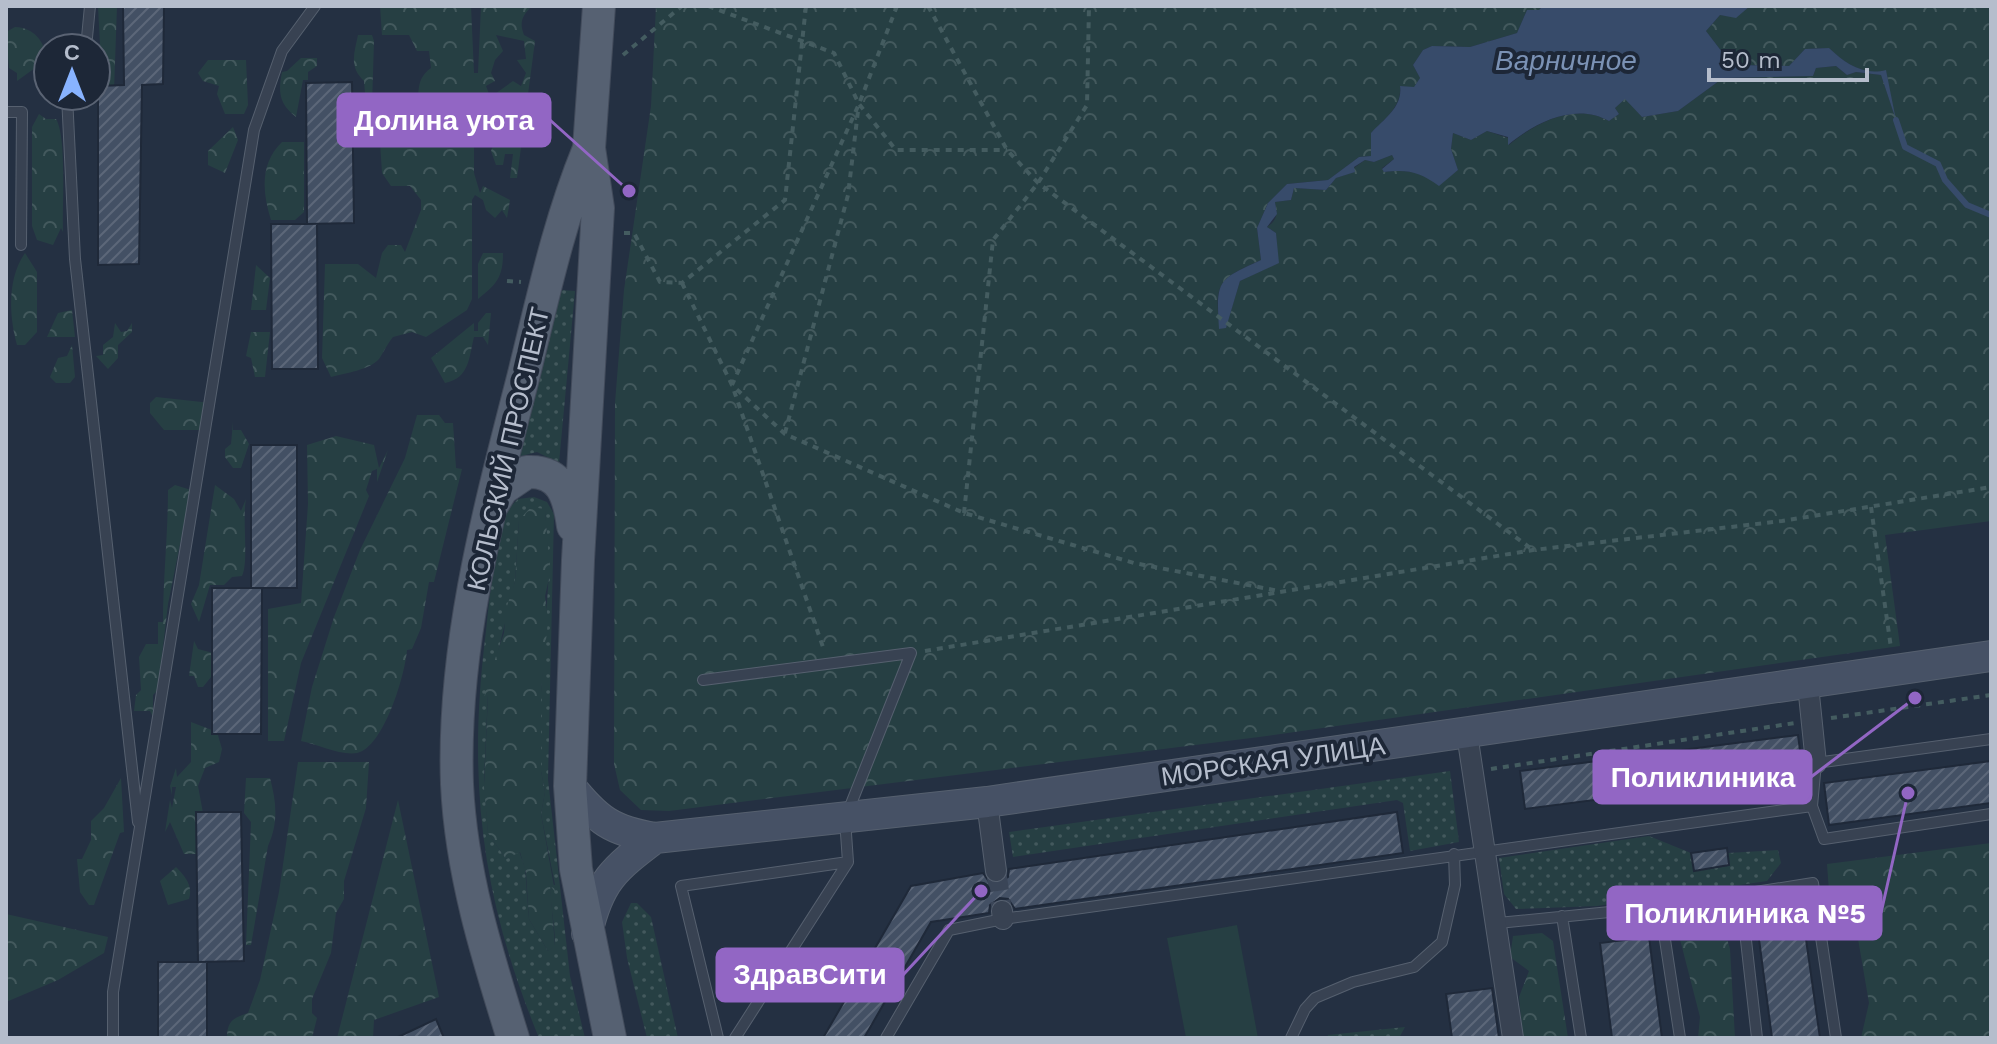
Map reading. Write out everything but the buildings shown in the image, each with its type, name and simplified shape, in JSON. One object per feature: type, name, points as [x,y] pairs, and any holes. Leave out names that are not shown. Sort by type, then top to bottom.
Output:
[{"type":"main road","name":"КОЛЬСКИЙ ПРОСПЕКТ","points":[[599,6],[589,148],[598,208],[578,560],[570,786],[576,869],[610,1038]]},
{"type":"main road","name":"КОЛЬСКИЙ ПРОСПЕКТ","points":[[513,1038],[483,939],[466,868],[457,784],[459,697],[489,510],[567,204],[589,148]]},
{"type":"main road","points":[[489,510],[502,489],[527,472],[551,475],[564,488],[570,505],[578,560]]},
{"type":"street","name":"МОРСКАЯ УЛИЦА","points":[[570,786],[594,815],[624,833],[655,838],[987,802],[1871,676],[1991,656]]},
{"type":"street","points":[[1808,685],[1816,763]]},
{"type":"street","points":[[1467,734],[1513,1038]]},
{"type":"street","points":[[987,802],[996,871]]},
{"type":"street","points":[[587,933],[600,890],[611,871],[655,838]]},
{"type":"lane","points":[[88,32],[90,6]]},
{"type":"lane","points":[[113,1038],[113,992],[254,130],[282,51],[315,6]]},
{"type":"lane","points":[[6,112],[22,112],[21,245]]},
{"type":"lane","points":[[68,112],[75,259],[139,836]]},
{"type":"lane","points":[[703,680],[911,653],[845,819],[848,862],[735,1038]]},
{"type":"lane","points":[[1991,739],[1816,763],[1812,806],[1824,839],[1991,814]]},
{"type":"lane","points":[[886,1038],[949,930],[1002,915],[1812,806]]},
{"type":"lane","points":[[1291,1038],[1305,1009],[1315,998],[1353,982],[1414,967],[1442,942],[1455,885],[1454,854]]},
{"type":"lane","points":[[718,1038],[681,886],[848,862]]},
{"type":"lane","points":[[1498,923],[1660,907],[1813,883],[1836,1038]]},
{"type":"lane","points":[[1741,896],[1757,1038]]},
{"type":"lane","points":[[1660,907],[1680,1038]]},
{"type":"lane","points":[[1562,916],[1581,1038]]},
{"type":"path","points":[[615,61],[682,6]]},
{"type":"path","points":[[708,6],[834,53],[859,104],[896,150],[1007,150]]},
{"type":"path","points":[[634,233],[660,282],[682,283],[785,200],[806,6]]},
{"type":"path","points":[[732,385],[859,104],[897,6]]},
{"type":"path","points":[[928,6],[1007,150],[1038,183],[1533,550]]},
{"type":"path","points":[[964,513],[993,240],[1038,183],[1087,105],[1089,6]]},
{"type":"path","points":[[785,434],[848,195],[859,104]]},
{"type":"path","points":[[682,283],[732,385],[829,664]]},
{"type":"path","points":[[732,385],[785,434],[964,513],[1134,563],[1281,591]]},
{"type":"path","points":[[911,653],[1533,550],[1871,507],[1991,485]]},
{"type":"path","points":[[1871,507],[1891,656],[1871,664],[1876,711]]},
{"type":"path","points":[[1473,772],[1991,695]]},
{"type":"green space","points":[[98,6],[117,6],[114,91],[112,32],[99,32]]},
{"type":"green space","points":[[380,6],[471,6],[474,73],[478,73],[481,6],[532,6],[522,23],[524,35],[535,41],[517,178],[510,178],[513,154],[505,154],[503,165],[496,165],[491,151],[495,140],[510,140],[516,132],[513,119],[519,119],[521,114],[517,106],[491,105],[491,119],[486,127],[478,127],[478,121],[474,127],[474,173],[480,193],[483,186],[510,200],[507,218],[502,210],[495,218],[486,210],[483,200],[475,195],[472,200],[472,299],[467,310],[426,337],[412,332],[393,337],[375,363],[331,377],[322,358],[325,264],[358,264],[376,278],[382,253],[388,245],[401,245],[405,252],[421,210],[421,200],[410,186],[391,186],[382,173],[379,127],[386,119],[415,119],[419,85],[431,68],[429,51],[417,51],[409,35],[382,35]],"holes":[[[496,35],[524,41],[526,59],[517,60],[526,73],[521,86],[513,81],[495,94],[489,94],[486,86],[495,81],[491,73],[495,60],[503,51]]]},
{"type":"green space","points":[[656,6],[1543,6],[1539,10],[1527,10],[1517,33],[1470,47],[1432,46],[1423,50],[1413,65],[1420,78],[1414,88],[1400,86],[1395,106],[1371,133],[1372,156],[1359,157],[1328,180],[1287,184],[1268,203],[1257,228],[1261,260],[1228,277],[1219,291],[1220,329],[1226,327],[1240,281],[1278,263],[1276,233],[1267,227],[1276,216],[1275,202],[1291,200],[1294,188],[1326,190],[1336,178],[1354,172],[1354,168],[1365,160],[1374,162],[1392,155],[1394,159],[1382,168],[1384,172],[1413,172],[1439,185],[1458,170],[1451,149],[1453,133],[1471,140],[1487,131],[1508,138],[1509,145],[1531,129],[1557,117],[1583,114],[1609,121],[1619,114],[1615,108],[1625,98],[1642,117],[1678,111],[1723,78],[1813,76],[1816,68],[1836,66],[1847,75],[1856,72],[1881,75],[1894,113],[1886,71],[1870,72],[1855,67],[1829,48],[1805,49],[1789,66],[1732,65],[1706,31],[1720,15],[1736,17],[1750,6],[1991,6],[1991,521],[1885,535],[1900,646],[1259,737],[669,811],[641,810],[620,790],[614,764],[615,403],[624,290],[651,106]]},
{"type":"green space","points":[[15,27],[32,32],[32,70],[17,81],[17,73],[9,68],[6,32]]},
{"type":"green space","points":[[358,35],[372,35],[374,41],[372,105],[366,105],[364,81],[354,65]]},
{"type":"green space","points":[[301,58],[317,58],[317,66],[308,72],[308,80],[303,80],[296,117],[283,102],[280,86],[282,72]]},
{"type":"green space","points":[[208,60],[246,60],[248,105],[244,114],[225,114],[217,94],[219,86],[203,81],[198,73]]},
{"type":"green space","points":[[39,114],[46,119],[56,119],[62,141],[63,232],[61,228],[53,245],[37,240],[32,226],[32,127]]},
{"type":"green space","points":[[233,127],[238,140],[225,173],[208,165],[208,151]]},
{"type":"green space","points":[[282,142],[304,142],[304,212],[295,220],[271,220],[266,199],[266,169]]},
{"type":"green space","points":[[25,253],[37,272],[37,332],[25,345],[17,345],[12,322],[12,286]]},
{"type":"green space","points":[[483,253],[503,253],[503,261],[498,279],[478,299],[478,264]]},
{"type":"green space","points":[[256,265],[270,278],[266,310],[251,310]]},
{"type":"green space","points":[[561,290],[575,291],[559,463],[537,452],[517,457]]},
{"type":"green space","points":[[72,310],[75,337],[47,337],[58,313]]},
{"type":"green space","points":[[486,313],[491,313],[488,345],[483,337],[474,337],[464,371],[445,383],[431,358],[474,323],[474,331],[478,331],[478,323]]},
{"type":"green space","points":[[115,323],[121,332],[127,331],[132,323],[132,332],[118,345],[118,358],[108,369],[96,356],[103,355],[103,345],[113,337]]},
{"type":"green space","points":[[251,332],[270,332],[265,377],[255,377],[251,358],[246,356]]},
{"type":"green space","points":[[72,345],[75,377],[70,383],[56,383],[50,377],[58,358],[67,356]]},
{"type":"green space","points":[[156,397],[211,403],[204,430],[164,430],[150,413],[150,403]]},
{"type":"green space","points":[[417,415],[439,415],[445,423],[453,423],[456,468],[462,469],[434,582],[429,582],[421,628],[412,649],[407,650],[391,709],[376,738],[367,748],[357,753],[344,753],[301,741],[312,687],[334,617],[360,550],[405,458]]},
{"type":"green space","points":[[233,422],[233,430],[241,430],[249,444],[241,468],[233,468],[225,457],[225,449],[231,444]]},
{"type":"green space","points":[[336,436],[374,445],[379,468],[388,450],[377,482],[377,469],[372,471],[366,490],[369,496],[301,663],[284,741],[268,741],[268,609],[301,603],[308,504],[307,445]]},
{"type":"green space","points":[[175,485],[191,490],[168,604],[158,690],[153,695],[153,717],[150,711],[134,711],[136,695],[141,690],[139,657],[146,644],[158,644],[158,622],[163,622],[168,490]]},
{"type":"green space","points":[[215,485],[234,499],[241,511],[246,499],[244,569],[242,576],[232,577],[224,585],[210,585],[199,622],[191,604],[199,585]]},
{"type":"green space","points":[[534,497],[547,502],[554,514],[548,779],[570,976],[585,1038],[539,1038],[504,936],[484,838],[479,789],[480,686],[496,554],[507,510],[518,499]],"holes":[[[545,510],[549,572],[541,693],[541,771],[545,792],[541,814],[555,885],[550,884],[555,945],[548,951],[529,919],[525,868],[519,851],[506,859],[488,833],[484,779],[488,693],[515,582],[519,520]]]},
{"type":"green space","points":[[531,507],[545,509],[550,574],[545,596],[548,620],[541,693],[541,771],[545,792],[541,814],[555,892],[550,885],[555,946],[548,951],[529,919],[526,873],[520,852],[506,859],[488,833],[484,787],[488,695],[484,701],[490,655],[493,665],[504,633],[506,609],[515,582],[519,520]]},
{"type":"green space","points":[[194,641],[198,649],[217,654],[217,687],[211,677],[203,687],[198,687],[194,676],[189,676]]},
{"type":"green space","points":[[191,722],[217,732],[222,749],[219,762],[205,768],[198,786],[203,813],[198,854],[184,854],[170,822],[165,832],[170,800],[172,808],[176,787],[172,787],[172,795],[170,786],[176,768],[177,777],[191,762]]},
{"type":"green space","points":[[298,762],[369,762],[366,808],[344,881],[344,899],[336,913],[331,953],[312,999],[312,1013],[317,1018],[312,1038],[227,1038],[232,1021],[248,1013],[260,980],[279,892]]},
{"type":"green space","points":[[1450,771],[1459,842],[1410,851],[1403,803],[1397,800],[1013,857],[1009,832]]},
{"type":"green space","points":[[121,778],[124,832],[120,833],[94,905],[89,905],[80,892],[77,859],[82,859],[91,840],[91,821],[104,808]]},
{"type":"green space","points":[[246,778],[270,778],[275,812],[251,945],[246,945],[251,822],[244,813]]},
{"type":"green space","points":[[398,800],[439,997],[374,1020],[373,1038],[337,1038]]},
{"type":"green space","points":[[1649,836],[1691,853],[1694,871],[1729,866],[1728,853],[1778,850],[1781,863],[1767,881],[1597,906],[1516,909],[1504,894],[1499,858]]},
{"type":"green space","points":[[1991,843],[1991,1038],[1861,1038],[1869,1003],[1850,892],[1829,891],[1827,864]]},
{"type":"green space","points":[[176,867],[188,882],[189,899],[168,905],[160,881]]},
{"type":"green space","points":[[631,903],[637,903],[651,917],[678,1038],[647,1038],[627,958],[622,922]]},
{"type":"green space","points":[[1717,905],[1730,949],[1735,1038],[1698,1038],[1700,1017],[1674,916]]},
{"type":"green space","points":[[6,914],[108,937],[104,953],[58,980],[6,1002]]},
{"type":"green space","points":[[1237,925],[1258,1038],[1186,1038],[1167,938]]},
{"type":"green space","points":[[1542,933],[1553,941],[1568,1038],[1523,1038],[1519,997],[1529,971],[1510,957],[1513,936]]},
{"type":"green space","points":[[1405,1027],[1399,1038],[1327,1038],[1328,1035]]},
{"type":"water","name":"Варничное","points":[[1543,6],[1750,6],[1736,18],[1720,15],[1706,31],[1732,65],[1789,66],[1805,49],[1829,48],[1841,59],[1862,70],[1886,70],[1896,120],[1881,75],[1856,72],[1847,75],[1836,66],[1816,68],[1813,76],[1723,78],[1678,111],[1642,117],[1625,99],[1615,108],[1619,114],[1609,121],[1583,114],[1556,117],[1508,145],[1508,137],[1487,131],[1471,140],[1453,133],[1451,149],[1458,170],[1439,186],[1413,173],[1384,172],[1382,169],[1394,159],[1392,155],[1374,162],[1365,160],[1354,167],[1355,172],[1336,178],[1326,190],[1294,188],[1291,200],[1275,202],[1277,214],[1267,227],[1276,233],[1279,263],[1240,281],[1226,328],[1219,329],[1218,300],[1222,284],[1235,272],[1261,260],[1257,228],[1268,203],[1287,184],[1328,180],[1359,157],[1371,156],[1371,133],[1396,106],[1400,86],[1414,87],[1420,78],[1413,65],[1423,50],[1432,46],[1470,47],[1517,33],[1527,10],[1539,10]]},
{"type":"waterway","points":[[1896,120],[1905,147],[1938,164],[1945,180],[1967,205],[1991,215]]},
{"type":"tunnel","points":[[996,871],[1002,911]]},
{"type":"place","name":"Долина уюта","points":[[629,191]]},
{"type":"place","name":"Поликлиника","points":[[1915,698]]},
{"type":"place","name":"Поликлиника №5","points":[[1908,793]]},
{"type":"place","name":"ЗдравСити","points":[[981,891]]}]
